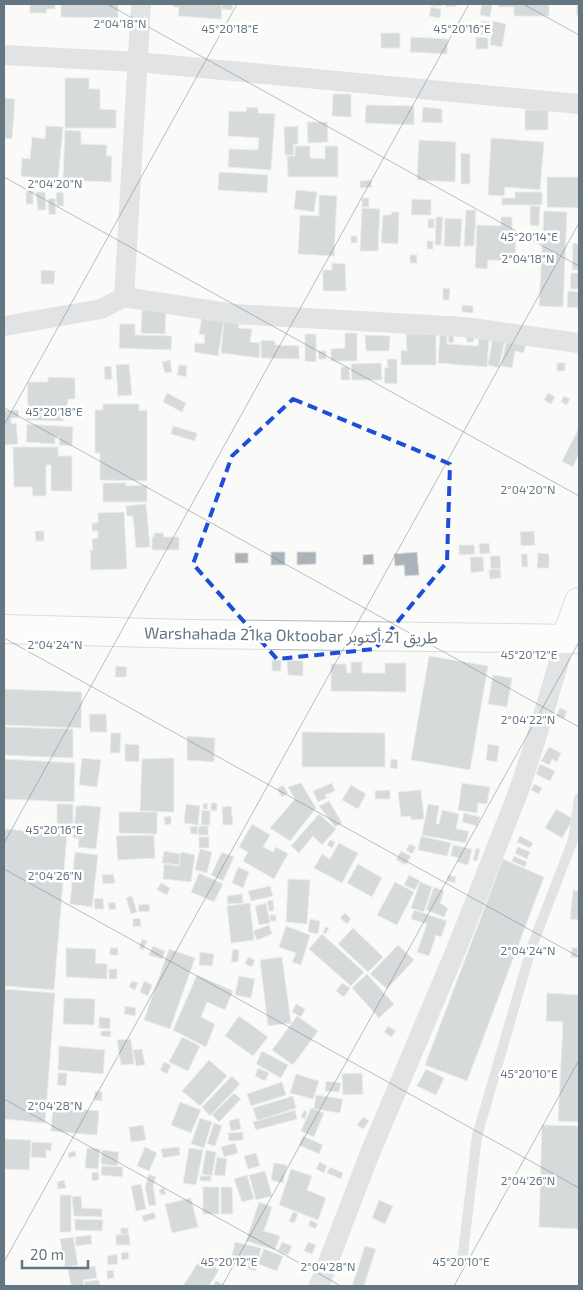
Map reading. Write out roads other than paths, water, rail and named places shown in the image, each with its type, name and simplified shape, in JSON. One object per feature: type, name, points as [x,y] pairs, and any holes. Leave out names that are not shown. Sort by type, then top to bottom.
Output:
[{"type":"main road","points":[[572,639],[579,602]]},
{"type":"main road","name":"Warshahada 21ka Oktoobar طريق 21 أكتوبر","points":[[4,629],[190,634],[572,639]]},
{"type":"street","points":[[124,297],[141,4]]},
{"type":"street","points":[[4,56],[138,62],[579,104]]},
{"type":"street","points":[[4,326],[101,309],[124,297],[234,314],[465,328],[579,343]]},
{"type":"street","points":[[319,1286],[370,1153],[456,950],[518,793],[572,639]]},
{"type":"lane","points":[[462,1261],[477,1136],[532,946],[573,840],[579,798]]}]
